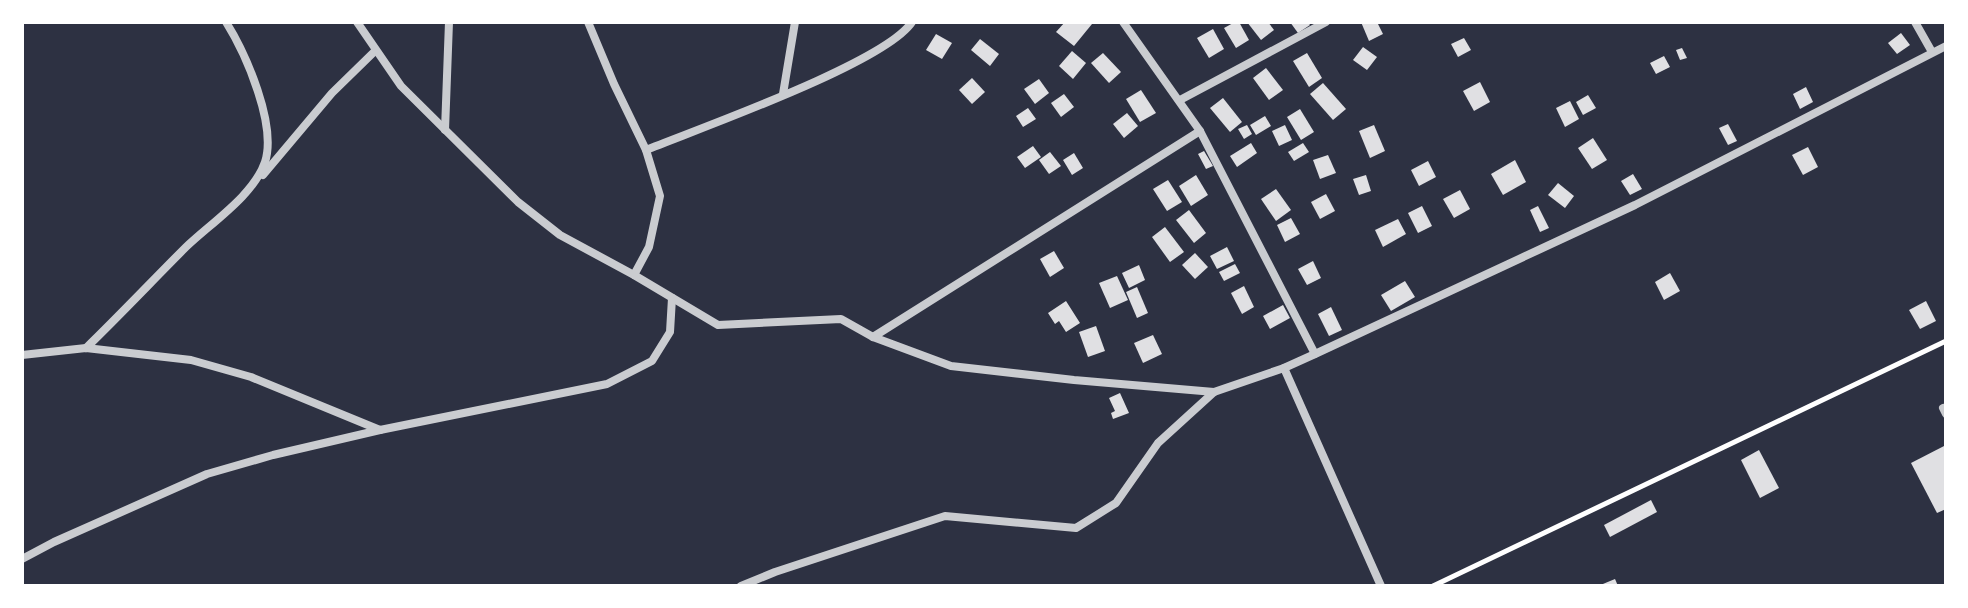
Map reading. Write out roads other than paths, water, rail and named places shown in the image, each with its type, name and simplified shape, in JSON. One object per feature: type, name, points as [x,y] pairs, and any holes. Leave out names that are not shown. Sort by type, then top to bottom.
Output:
[{"type":"street","points":[[226,22],[245,59],[267,127],[266,159],[256,183]]},
{"type":"street","points":[[357,22],[401,86],[518,202],[560,235],[718,325],[841,319],[873,337],[951,366],[1214,392]]},
{"type":"street","points":[[445,130],[449,22]]},
{"type":"street","points":[[588,22],[646,150],[660,196],[649,247],[634,275]]},
{"type":"street","points":[[783,94],[795,22]]},
{"type":"street","points":[[646,150],[837,71],[885,45],[912,22]]},
{"type":"street","points":[[1123,22],[1200,131],[1315,354]]},
{"type":"street","points":[[1915,22],[1932,52]]},
{"type":"street","points":[[1180,100],[1321,23]]},
{"type":"street","points":[[741,586],[945,516],[1076,528],[1116,503],[1158,443],[1214,392],[1284,368],[1635,205],[1946,46]]},
{"type":"street","points":[[86,348],[185,248],[256,183],[332,93],[375,51]]},
{"type":"street","points":[[873,337],[1200,131]]},
{"type":"street","points":[[22,559],[207,474],[331,440],[607,384],[652,361],[670,332],[672,298]]},
{"type":"street","points":[[22,355],[86,348],[191,360],[251,377],[380,430]]},
{"type":"street","points":[[1284,368],[1381,586]]}]
